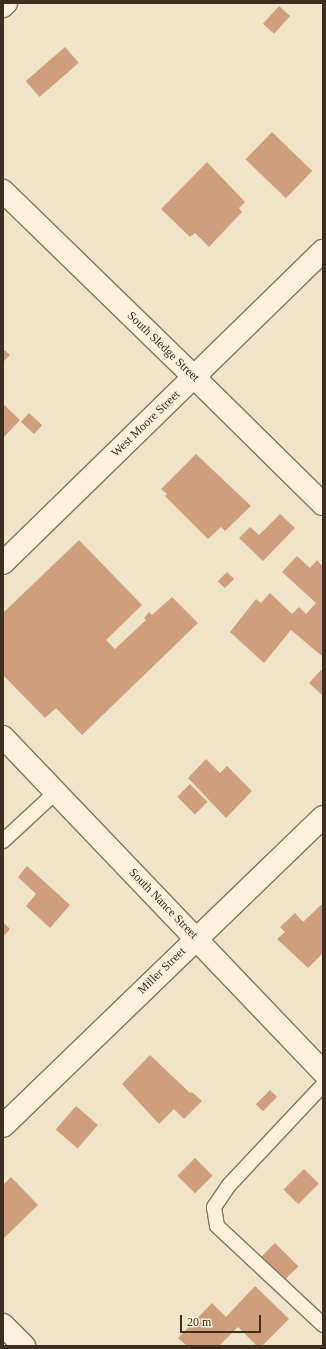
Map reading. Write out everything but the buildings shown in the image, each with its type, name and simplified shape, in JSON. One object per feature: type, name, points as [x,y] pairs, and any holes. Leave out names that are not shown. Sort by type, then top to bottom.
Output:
[{"type":"street","points":[[3,6],[6,3]]},
{"type":"street","name":"South Sledge Street","points":[[3,191],[323,504]]},
{"type":"street","name":"West Moore Street","points":[[3,563],[323,251]]},
{"type":"street","name":"South Nance Street","points":[[3,736],[323,1072]]},
{"type":"street","name":"Miller Street","points":[[3,1126],[323,817]]},
{"type":"street","points":[[3,1325],[24,1346]]},
{"type":"lane","points":[[3,841],[56,792]]},
{"type":"lane","points":[[323,1086],[229,1185],[214,1207],[217,1226],[323,1325]]}]
